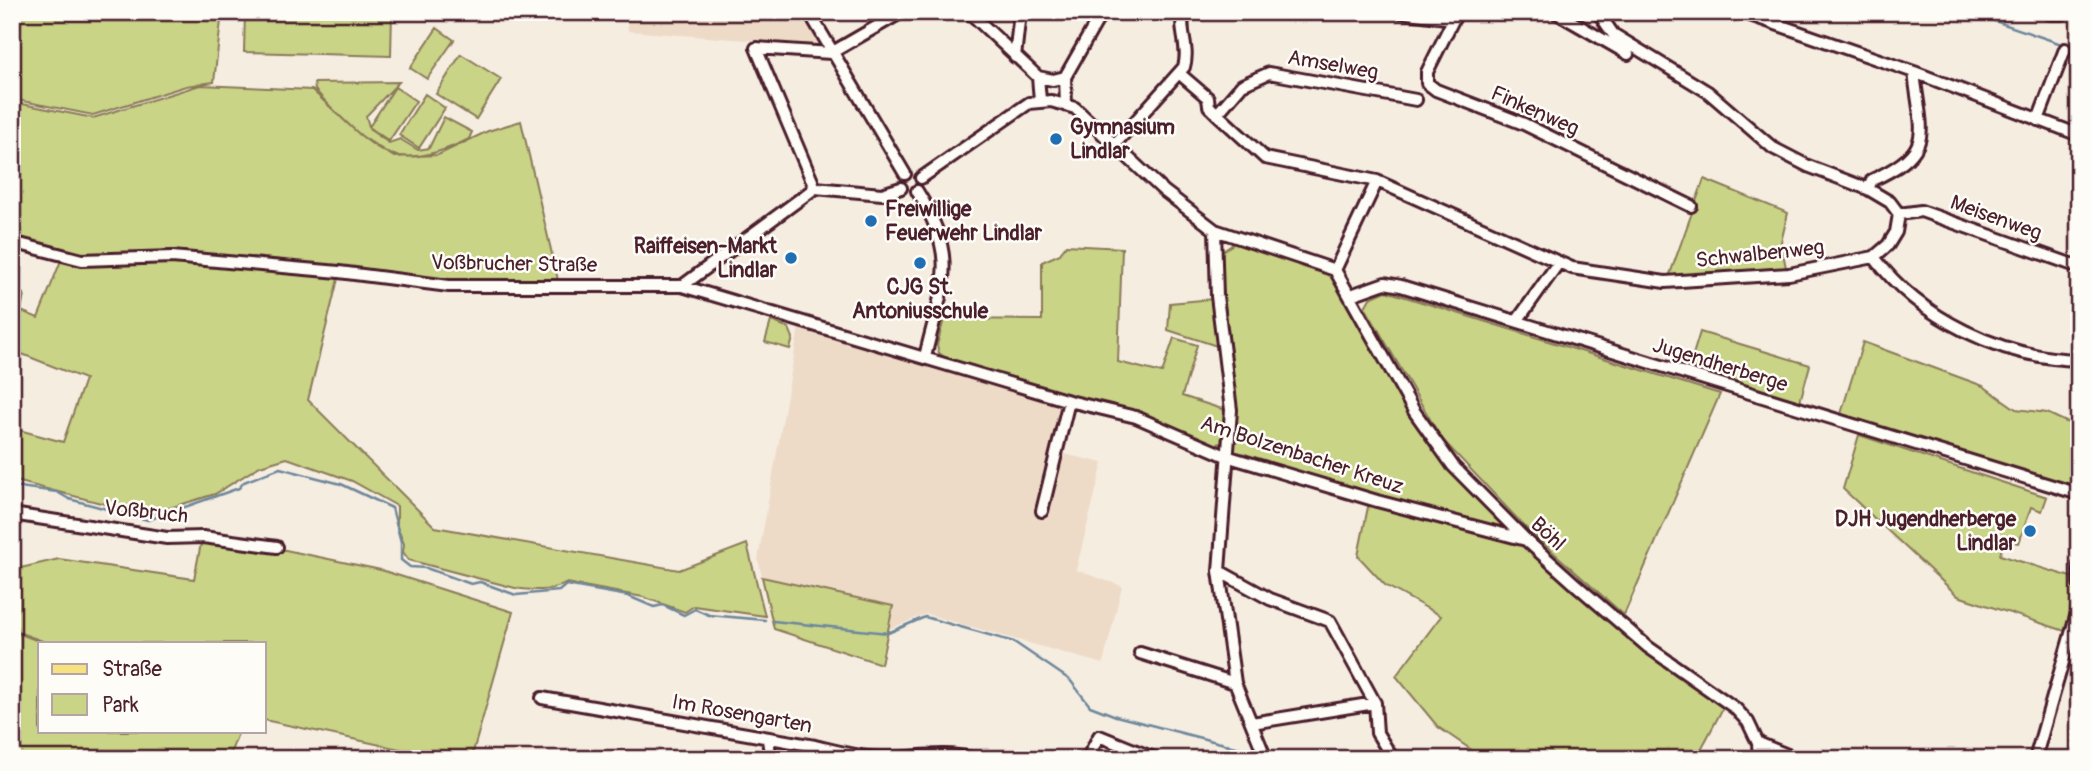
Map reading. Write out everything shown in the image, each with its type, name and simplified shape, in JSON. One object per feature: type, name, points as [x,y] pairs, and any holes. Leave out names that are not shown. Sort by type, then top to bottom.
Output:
[{"type":"main road","points":[[2050,12],[2062,12]]},
{"type":"street","points":[[809,12],[905,174]]},
{"type":"street","points":[[815,188],[756,48],[831,53],[902,12]]},
{"type":"street","points":[[969,12],[1038,77],[1052,80],[1065,77]]},
{"type":"street","points":[[1015,57],[1020,12]]},
{"type":"street","points":[[1066,104],[1065,77],[1102,12]]},
{"type":"street","points":[[1115,144],[1180,74],[1188,56],[1181,30],[1184,12]]},
{"type":"street","points":[[1400,12],[1456,16]]},
{"type":"street","points":[[1555,12],[1628,54]]},
{"type":"street","points":[[1598,12],[1613,34],[1708,92],[1773,148],[1890,201],[1899,214],[1896,232],[1888,246],[1874,257],[1887,275],[1937,315],[1986,340],[2029,355],[2079,360]]},
{"type":"street","points":[[1741,12],[1914,72],[2079,135]]},
{"type":"street","name":"Finkenweg","points":[[1456,16],[1427,72],[1427,83],[1436,90],[1524,124],[1691,206]]},
{"type":"street","points":[[2038,120],[2065,49]]},
{"type":"street","points":[[1868,189],[1872,180],[1900,167],[1919,144],[1922,110],[1914,72]]},
{"type":"street","name":"Amselweg","points":[[1217,114],[1242,85],[1269,73],[1416,100]]},
{"type":"street","name":"Schwalbenweg","points":[[1180,74],[1208,97],[1209,106],[1265,158],[1377,181],[1572,268],[1665,282],[1789,274],[1874,257]]},
{"type":"street","points":[[1038,77],[1046,100]]},
{"type":"street","points":[[925,357],[943,281],[944,250],[935,220],[917,191],[921,178],[1029,103],[1046,100],[1066,104],[1115,144],[1164,191],[1215,230],[1335,270],[1377,181]]},
{"type":"street","points":[[901,188],[901,179],[905,174],[912,172],[921,178]]},
{"type":"street","points":[[682,286],[815,188],[883,194],[901,188]]},
{"type":"street","points":[[901,188],[907,193],[917,191]]},
{"type":"street","name":"Meisenweg","points":[[1899,214],[1921,211],[2079,267]]},
{"type":"street","points":[[1215,230],[1217,296],[1231,410],[1219,571],[1235,683],[1266,759]]},
{"type":"street","name":"Voßbrucher Straße","points":[[12,242],[82,260],[172,257],[339,272],[449,286],[682,286]]},
{"type":"street","points":[[1517,321],[1559,262]]},
{"type":"street","name":"Böhl","points":[[1335,270],[1394,377],[1436,445],[1526,540],[1648,647],[1735,709],[1748,722],[1758,743],[1759,759]]},
{"type":"street","name":"Jugendherberge","points":[[1351,295],[1385,284],[1393,285],[2079,494]]},
{"type":"street","name":"Am Bolzenbacher Kreuz","points":[[682,286],[1069,401],[1136,417],[1226,456],[1377,501],[1526,540]]},
{"type":"street","points":[[1042,511],[1069,401]]},
{"type":"street","name":"Voßbruch","points":[[12,514],[167,538],[203,537],[276,547]]},
{"type":"street","points":[[2078,565],[2079,584]]},
{"type":"street","points":[[1219,571],[1270,599],[1331,621],[1375,703],[1377,733],[1393,759]]},
{"type":"street","points":[[2035,759],[2079,606]]},
{"type":"street","points":[[1140,653],[1235,683]]},
{"type":"street","name":"Im Rosengarten","points":[[542,698],[768,740],[815,746],[853,756],[882,758],[949,752],[977,759]]},
{"type":"street","points":[[1252,723],[1375,703]]},
{"type":"street","points":[[1087,759],[1099,736],[1156,759]]},
{"type":"street","points":[[768,740],[771,759]]},
{"type":"street","points":[[1758,743],[1797,759]]},
{"type":"shaded area","points":[[627,12],[802,12],[823,46],[628,31]]},
{"type":"shaded area","points":[[799,327],[1063,403],[1052,451],[1103,463],[1076,570],[1122,586],[1103,664],[926,614],[889,629],[893,606],[762,577],[758,559]]},
{"type":"green space","points":[[12,12],[222,12],[214,82],[186,86],[93,115],[12,99]]},
{"type":"green space","points":[[245,12],[392,12],[391,56],[244,52]]},
{"type":"green space","points":[[437,28],[454,40],[427,79],[410,68]]},
{"type":"green space","points":[[461,54],[501,79],[476,119],[436,94]]},
{"type":"green space","points":[[399,82],[366,116],[370,130],[389,143],[400,139],[418,150],[429,148],[444,117],[472,132],[469,139],[441,151],[420,156],[390,154],[350,126],[315,90],[314,83]]},
{"type":"green space","points":[[200,85],[312,90],[360,135],[394,157],[438,155],[488,131],[521,121],[558,280],[468,283],[77,255],[12,237],[12,102],[93,118]]},
{"type":"green space","points":[[395,87],[416,101],[389,141],[369,127]]},
{"type":"green space","points":[[425,94],[445,108],[419,148],[399,135]]},
{"type":"green space","points":[[1704,179],[1788,213],[1781,242],[1786,268],[1669,277]]},
{"type":"green space","points":[[1236,242],[1322,268],[1333,275],[1430,442],[1507,529],[1314,481],[1234,453],[1233,369],[1220,265],[1223,251]]},
{"type":"green space","points":[[1066,245],[1122,248],[1118,362],[1162,373],[1174,338],[1197,345],[1182,396],[1225,410],[1221,443],[1212,445],[1133,411],[973,369],[939,353],[937,345],[944,319],[1042,320],[1042,262],[1060,254]]},
{"type":"green space","points":[[62,258],[177,261],[339,275],[308,400],[435,527],[679,570],[747,544],[765,616],[694,606],[685,612],[643,597],[567,583],[542,590],[515,588],[409,560],[403,552],[404,544],[397,527],[397,506],[352,481],[287,458],[260,466],[215,494],[147,515],[12,480],[12,428],[63,442],[85,379],[12,350],[12,290],[24,294],[21,311],[38,318]]},
{"type":"green space","points":[[1386,291],[1720,394],[1624,615],[1527,529],[1441,438],[1365,307],[1370,298]]},
{"type":"green space","points":[[1213,299],[1220,347],[1168,330],[1170,303]]},
{"type":"green space","points":[[771,321],[789,328],[793,338],[790,349],[765,342]]},
{"type":"green space","points":[[1700,332],[1810,365],[1799,405],[1688,371]]},
{"type":"green space","points":[[1863,342],[1983,386],[2016,409],[2047,413],[2079,428],[2079,489],[1840,417]]},
{"type":"green space","points":[[1859,435],[2047,497],[2042,511],[2031,507],[2019,543],[2004,540],[2000,555],[2077,579],[2079,565],[2079,616],[2071,633],[1958,596],[1843,489]]},
{"type":"green space","points":[[1369,502],[1522,543],[1724,706],[1696,759],[1485,759],[1438,727],[1396,676],[1441,616],[1385,585],[1358,556]]},
{"type":"green space","points":[[202,538],[276,548],[381,570],[513,612],[471,759],[446,759],[266,720],[266,642],[45,642],[12,630],[12,570],[59,559],[194,579]]},
{"type":"green space","points":[[762,577],[893,606],[881,664],[774,629]]},
{"type":"green space","points":[[12,631],[41,642],[38,642],[38,732],[239,732],[228,759],[12,759]]},
{"type":"waterway","points":[[1924,12],[1989,19],[2079,50]]},
{"type":"waterway","points":[[12,486],[57,492],[69,499],[148,520],[239,488],[244,482],[280,468],[341,484],[392,508],[401,542],[401,560],[410,567],[426,568],[471,584],[480,582],[516,595],[559,591],[566,585],[628,596],[654,607],[663,605],[684,615],[695,609],[709,615],[765,620]]},
{"type":"waterway","points":[[773,621],[888,633],[925,617],[1014,642],[1070,680],[1090,706],[1116,716],[1255,752]]},
{"type":"waterway","points":[[1274,756],[1288,759]]},
{"type":"place","name":"Gymnasium Lindlar","points":[[1056,139]]},
{"type":"place","name":"Freiwillige Feuerwehr Lindlar","points":[[871,221]]},
{"type":"place","name":"Raiffeisen-Markt Lindlar","points":[[791,258]]},
{"type":"place","name":"CJG St. Antoniusschule","points":[[920,263]]},
{"type":"place","name":"DJH Jugendherberge Lindlar","points":[[2030,531]]}]
